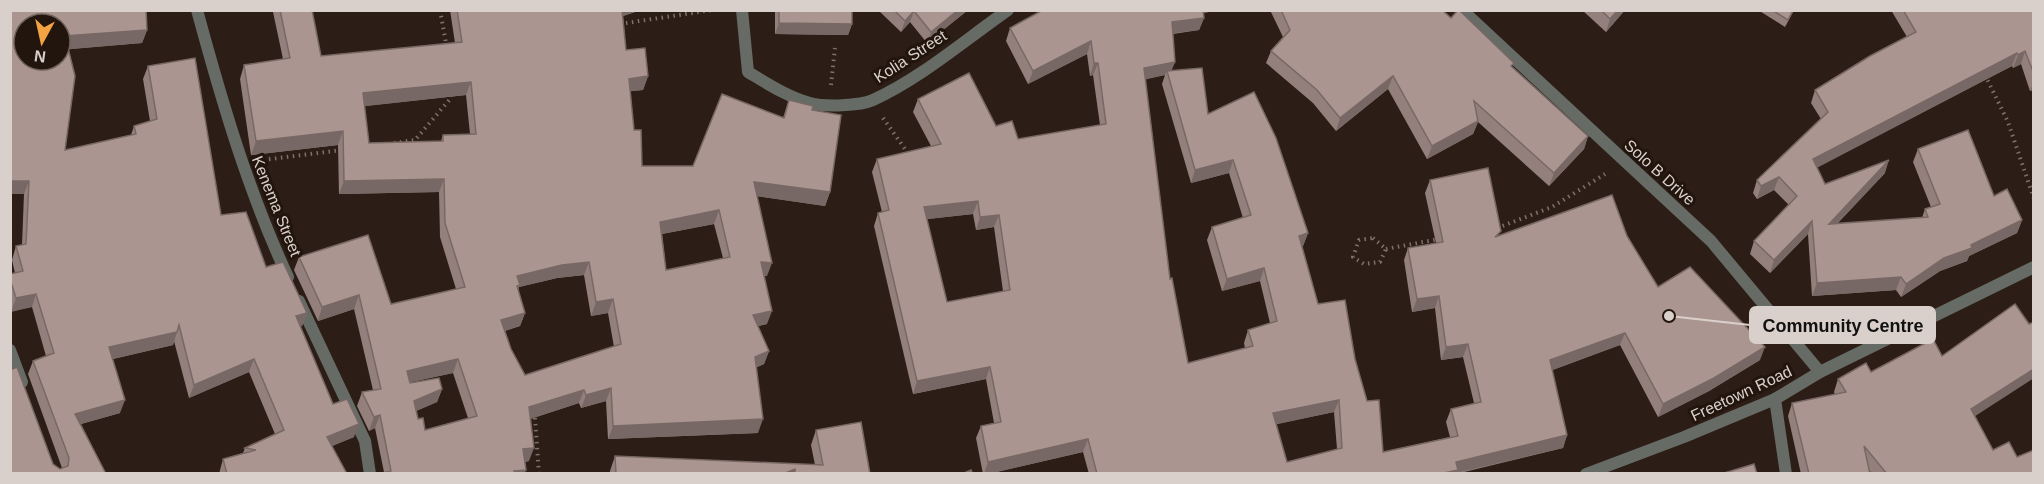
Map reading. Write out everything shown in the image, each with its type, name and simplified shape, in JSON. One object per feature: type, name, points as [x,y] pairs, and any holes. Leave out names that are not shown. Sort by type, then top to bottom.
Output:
[{"type":"street","name":"Kenema Street","points":[[197,10],[242,163],[262,222],[365,441],[370,474]]},
{"type":"street","name":"Kolia Street","points":[[742,10],[748,72],[786,94],[810,104],[828,106],[872,101],[914,76],[1008,10]]},
{"type":"street","name":"Solo B Drive","points":[[1462,10],[1623,162],[1711,241],[1820,372]]},
{"type":"street","name":"Freetown Road","points":[[1586,474],[1775,399],[1820,372],[2034,267]]},
{"type":"street","points":[[10,350],[27,395]]},
{"type":"street","points":[[1775,399],[1786,474]]},
{"type":"path","points":[[440,10],[448,60]]},
{"type":"path","points":[[608,26],[712,10]]},
{"type":"path","points":[[828,106],[836,48]]},
{"type":"path","points":[[447,50],[459,49]]},
{"type":"path","points":[[1982,69],[2008,122],[2034,199]]},
{"type":"path","points":[[392,143],[416,140],[451,98],[450,89]]},
{"type":"path","points":[[872,101],[914,161]]},
{"type":"path","points":[[242,163],[346,149]]},
{"type":"path","points":[[1485,230],[1552,207],[1623,162]]},
{"type":"path","points":[[1373,238],[1386,249],[1380,262],[1364,264],[1353,257],[1359,240],[1373,238]]},
{"type":"path","points":[[1386,249],[1441,238]]},
{"type":"path","points":[[535,418],[539,474]]},
{"type":"building","points":[[10,10],[146,10],[147,30],[72,35],[72,12],[12,12],[12,72],[72,72],[72,64],[75,76],[65,150],[136,134],[134,126],[157,119],[148,66],[195,58],[221,215],[246,212],[266,267],[283,262],[307,313],[296,316],[333,404],[347,399],[359,424],[327,437],[347,474],[227,474],[223,459],[256,450],[245,448],[284,430],[254,359],[194,385],[179,325],[177,332],[109,347],[125,400],[75,414],[106,474],[10,474],[10,370],[17,367],[53,464],[60,469],[68,466],[69,458],[33,361],[54,353],[36,294],[16,298],[10,279],[10,274],[23,271],[16,246],[26,244],[29,181],[10,181]]},
{"type":"building","points":[[280,10],[312,10],[321,56],[462,42],[457,10],[622,10],[626,50],[645,48],[648,76],[629,79],[634,130],[641,130],[642,166],[693,166],[722,94],[784,118],[789,100],[813,106],[812,110],[841,115],[830,192],[754,182],[772,263],[761,262],[772,311],[753,315],[769,351],[755,357],[763,419],[613,426],[611,388],[586,395],[584,390],[529,407],[534,448],[523,449],[526,470],[514,471],[515,474],[377,474],[391,471],[380,415],[374,417],[362,392],[381,389],[359,295],[322,307],[299,257],[368,235],[391,304],[465,287],[445,223],[444,179],[344,181],[343,131],[256,141],[244,65],[290,58]],"holes":[[[471,82],[476,134],[443,135],[443,141],[369,143],[363,93]],[[719,210],[730,257],[666,270],[660,222]],[[589,262],[596,302],[613,299],[621,344],[525,375],[511,349],[501,320],[525,313],[517,286],[520,285],[517,276],[562,265]],[[458,359],[477,416],[425,430],[423,418],[418,419],[414,401],[442,389],[439,378],[410,383],[407,371]]]},
{"type":"building","points":[[779,10],[852,10],[852,24],[779,23]]},
{"type":"building","points":[[894,10],[958,10],[931,32],[914,11],[905,21]]},
{"type":"building","points":[[1043,10],[1203,10],[1204,18],[1172,22],[1175,62],[1144,68],[1170,279],[1172,278],[1188,363],[1253,346],[1248,330],[1277,321],[1264,268],[1227,279],[1212,227],[1251,215],[1233,160],[1195,170],[1167,71],[1202,68],[1208,114],[1254,92],[1276,138],[1308,233],[1299,236],[1318,304],[1345,300],[1355,359],[1367,401],[1379,400],[1383,452],[1458,436],[1451,409],[1481,402],[1468,344],[1446,347],[1439,296],[1417,299],[1408,248],[1443,242],[1430,180],[1488,168],[1501,231],[1495,237],[1612,195],[1627,236],[1658,287],[1690,267],[1765,347],[1714,378],[1663,404],[1625,333],[1550,360],[1567,435],[1456,462],[1458,470],[1439,474],[1097,474],[1088,439],[988,462],[981,426],[1001,422],[990,367],[917,381],[878,213],[889,210],[877,159],[941,144],[918,99],[969,73],[996,126],[1012,121],[1018,139],[1106,124],[1098,63],[1094,63],[1091,41],[1033,71],[1010,28]],"holes":[[[978,201],[980,217],[999,215],[1010,290],[947,302],[924,207]],[[1339,400],[1342,448],[1287,462],[1273,413]]]},
{"type":"building","points":[[1281,10],[1442,10],[1451,18],[1459,10],[1514,63],[1511,66],[1588,136],[1554,173],[1474,101],[1478,121],[1432,146],[1393,76],[1340,118],[1317,90],[1271,51],[1290,30]]},
{"type":"building","points":[[1601,10],[1618,10],[1610,19]]},
{"type":"building","points":[[1772,10],[1793,10],[1788,20]]},
{"type":"building","points":[[1903,10],[2034,10],[2034,74],[2025,51],[2018,55],[2017,53],[1813,159],[1825,184],[1889,160],[1829,224],[1928,217],[1925,209],[1940,204],[1918,149],[1968,130],[1994,196],[2007,189],[2022,220],[1971,245],[1972,248],[1944,258],[1906,284],[1901,277],[1817,283],[1812,221],[1774,260],[1754,241],[1797,196],[1779,177],[1761,186],[1757,180],[1828,112],[1815,90],[1870,56],[1916,32]]},
{"type":"building","points":[[2015,304],[2029,324],[2034,322],[2034,369],[1971,409],[1993,450],[2009,442],[2017,457],[2034,450],[2034,474],[1887,474],[1864,446],[1870,474],[1809,474],[1792,403],[1846,392],[1838,379],[1866,363],[1871,372],[1933,339],[1942,356]]},
{"type":"building","points":[[861,422],[870,474],[795,474],[795,469],[783,474],[616,474],[615,456],[823,465],[816,430]]},
{"type":"building","points":[[1754,464],[1757,474],[1721,474]]},
{"type":"place","name":"Community Centre","points":[[1669,316]]}]
